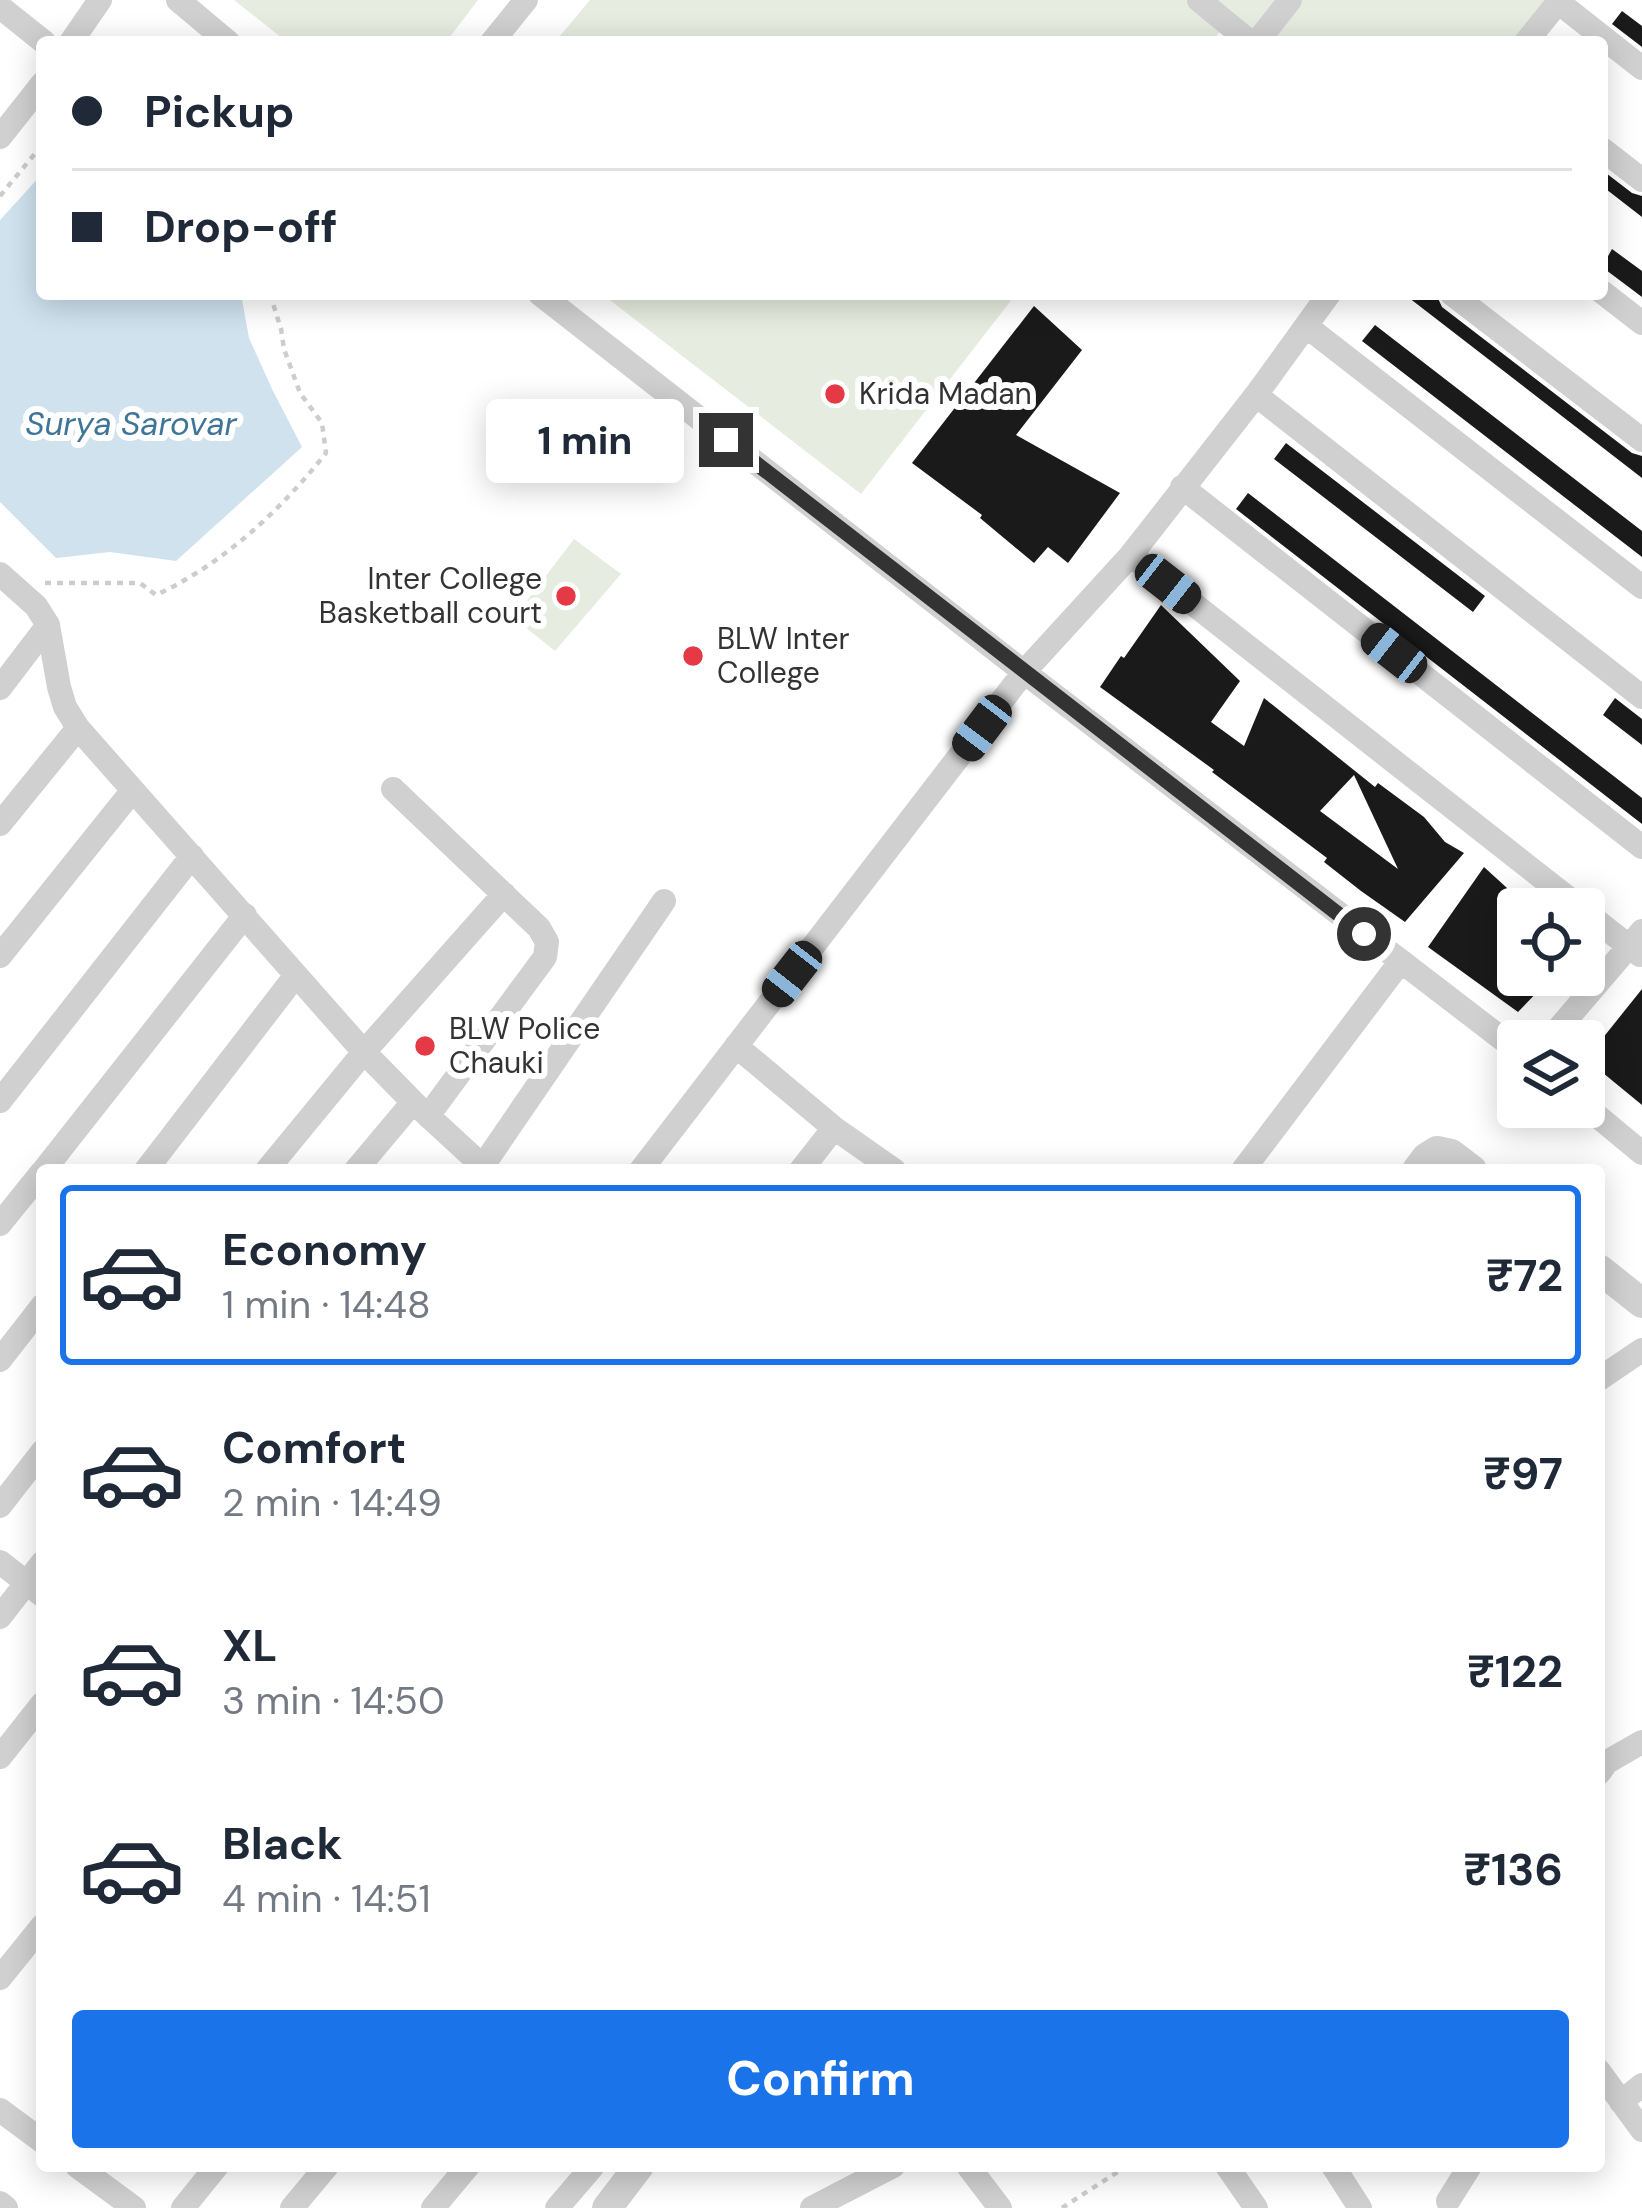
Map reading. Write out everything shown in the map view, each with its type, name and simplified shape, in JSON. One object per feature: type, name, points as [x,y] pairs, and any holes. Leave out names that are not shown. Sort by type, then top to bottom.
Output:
[{"type":"street","points":[[75,36],[100,0]]},
{"type":"street","points":[[178,0],[221,36]]},
{"type":"street","points":[[497,36],[526,0]]},
{"type":"street","points":[[1198,0],[1245,36]]},
{"type":"street","points":[[1258,36],[1290,0]]},
{"type":"street","points":[[1531,36],[1559,1],[1602,36]]},
{"type":"street","points":[[0,7],[36,36]]},
{"type":"street","points":[[1608,41],[1642,68]]},
{"type":"street","points":[[0,137],[36,92]]},
{"type":"street","points":[[1608,153],[1642,180]]},
{"type":"street","points":[[1608,297],[1642,323]]},
{"type":"street","points":[[548,300],[1497,1035]]},
{"type":"street","points":[[646,1164],[1024,672],[1131,555],[1325,300]]},
{"type":"street","points":[[1460,300],[1642,440]]},
{"type":"street","points":[[1306,326],[1642,587]]},
{"type":"street","points":[[1256,395],[1642,697]]},
{"type":"street","points":[[1182,487],[1642,847]]},
{"type":"street","points":[[1131,555],[1555,888]]},
{"type":"street","points":[[0,574],[36,606],[48,625],[59,687],[78,728],[364,1052],[478,1164]]},
{"type":"street","points":[[0,688],[48,625]]},
{"type":"street","points":[[0,824],[78,728]]},
{"type":"street","points":[[362,1164],[420,1109],[545,957],[547,941],[539,928],[393,789]]},
{"type":"street","points":[[0,956],[133,790]]},
{"type":"street","points":[[0,1101],[192,856]]},
{"type":"street","points":[[272,1164],[504,894]]},
{"type":"street","points":[[486,1164],[664,902]]},
{"type":"street","points":[[49,1164],[245,915]]},
{"type":"street","points":[[1567,1020],[1638,944],[1605,924]]},
{"type":"street","points":[[1249,1164],[1401,961]]},
{"type":"street","points":[[151,1164],[296,975]]},
{"type":"street","points":[[736,1046],[886,1164]]},
{"type":"street","points":[[1605,1122],[1642,1153]]},
{"type":"street","points":[[806,1164],[834,1127]]},
{"type":"street","points":[[1422,1164],[1437,1151],[1464,1164]]},
{"type":"street","points":[[0,1224],[36,1180]]},
{"type":"street","points":[[1605,1274],[1642,1303]]},
{"type":"street","points":[[0,1360],[36,1314]]},
{"type":"street","points":[[1605,1374],[1642,1350]]},
{"type":"street","points":[[0,1506],[36,1460]]},
{"type":"street","points":[[0,1562],[36,1580]]},
{"type":"street","points":[[0,1617],[36,1581]]},
{"type":"street","points":[[0,1757],[36,1712]]},
{"type":"street","points":[[1605,1764],[1642,1742]]},
{"type":"street","points":[[0,1978],[36,1933]]},
{"type":"street","points":[[1605,2084],[1642,2130]]},
{"type":"street","points":[[1621,2102],[1642,2085]]},
{"type":"street","points":[[0,2110],[36,2135]]},
{"type":"street","points":[[84,2172],[134,2208]]},
{"type":"street","points":[[183,2208],[213,2172]]},
{"type":"street","points":[[292,2208],[322,2172]]},
{"type":"street","points":[[433,2208],[463,2172]]},
{"type":"street","points":[[557,2208],[588,2172]]},
{"type":"street","points":[[607,2208],[634,2172]]},
{"type":"street","points":[[812,2208],[881,2172]]},
{"type":"street","points":[[973,2172],[1000,2208]]},
{"type":"street","points":[[1231,2172],[1256,2208]]},
{"type":"street","points":[[1337,2172],[1360,2208]]},
{"type":"street","points":[[1452,2206],[1467,2172]]},
{"type":"path","points":[[0,196],[36,152]]},
{"type":"path","points":[[40,583],[140,583],[156,595],[236,547],[304,481],[326,453],[322,423],[300,393],[272,300]]},
{"type":"path","points":[[1062,2208],[1118,2172]]},
{"type":"shaded area","points":[[234,0],[478,0],[451,36],[279,36]]},
{"type":"shaded area","points":[[590,0],[1186,0],[1223,27],[1216,36],[560,36]]},
{"type":"shaded area","points":[[1207,0],[1560,0],[1531,36],[1250,36]]},
{"type":"shaded area","name":"Krida Madan","points":[[610,300],[1011,300],[861,494]]},
{"type":"shaded area","name":"Inter College Basketball court","points":[[574,539],[621,574],[555,651],[514,618]]},
{"type":"water","name":"Surya Sarovar","points":[[36,181],[36,300],[242,300],[249,338],[302,447],[176,561],[110,552],[56,558],[0,502],[0,220]]},
{"type":"building","points":[[1622,11],[1642,26],[1642,47],[1612,24]]},
{"type":"building","points":[[1608,175],[1642,196],[1642,217],[1608,191]]},
{"type":"building","points":[[1612,249],[1642,271],[1642,297],[1608,272]]},
{"type":"building","points":[[1412,300],[1439,300],[1632,453],[1642,456],[1642,478]]},
{"type":"building","points":[[1034,306],[1082,350],[1016,435],[1120,493],[1068,563],[1048,547],[1034,563],[982,515],[912,463]]},
{"type":"building","points":[[1375,325],[1642,531],[1642,557],[1362,341]]},
{"type":"building","points":[[1286,443],[1485,596],[1473,612],[1274,459]]},
{"type":"building","points":[[1248,493],[1642,798],[1642,824],[1236,509]]},
{"type":"building","points":[[1161,605],[1240,681],[1211,722],[1244,746],[1264,698],[1375,787],[1378,783],[1424,817],[1445,842],[1464,853],[1405,922],[1214,770],[1100,687]],"holes":[[[1354,775],[1398,869],[1320,811]]]},
{"type":"building","points":[[1615,698],[1642,719],[1642,745],[1603,715]]},
{"type":"building","points":[[1484,867],[1507,888],[1497,888],[1497,996],[1533,996],[1518,1012],[1428,947]]},
{"type":"building","points":[[1642,989],[1642,1105],[1605,1075],[1605,1035]]},
{"type":"place","name":"Krida Madan","points":[[835,394]]},
{"type":"place","name":"Inter College Basketball court","points":[[566,596]]},
{"type":"place","name":"BLW Inter College","points":[[693,656]]},
{"type":"place","name":"BLW Police Chauki","points":[[425,1046]]},
{"type":"route","points":[[726,440],[1364,934]]}]
